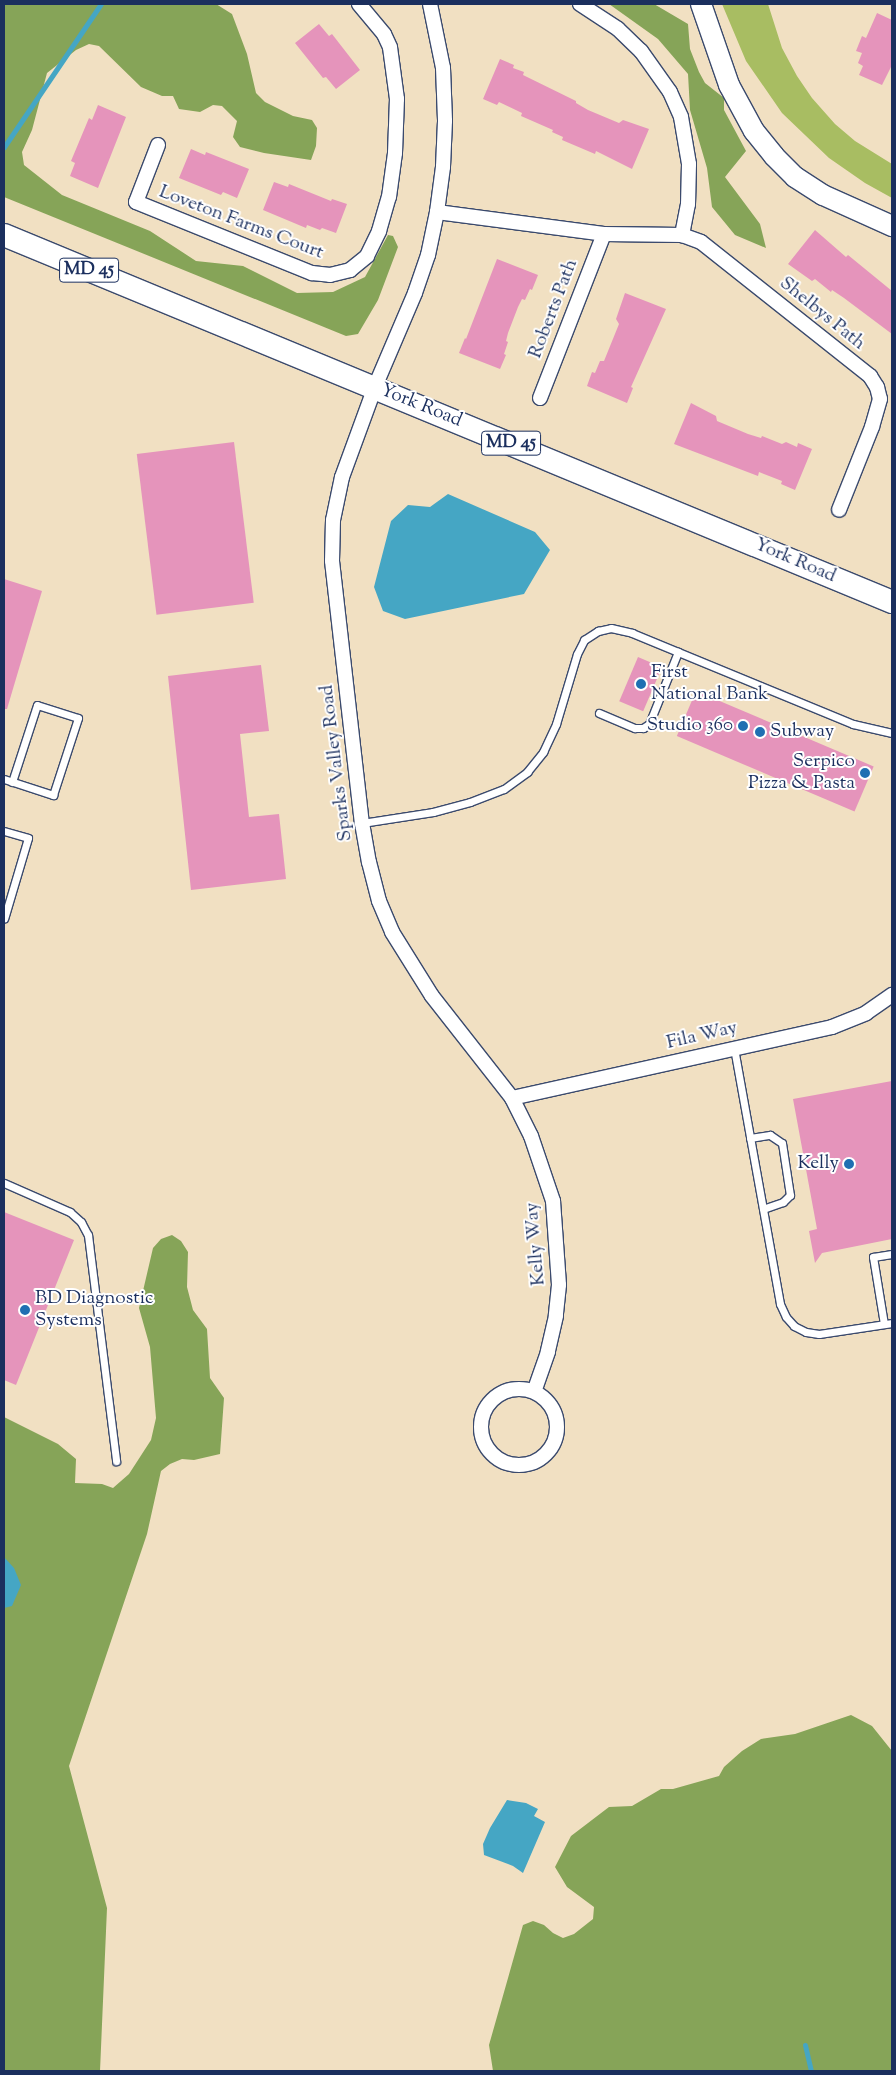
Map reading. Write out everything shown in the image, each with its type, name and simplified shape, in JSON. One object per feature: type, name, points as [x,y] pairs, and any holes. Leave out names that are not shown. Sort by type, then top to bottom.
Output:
[{"type":"main road","name":"York Road","points":[[4,235],[376,387],[892,602]]},
{"type":"street","name":"Sparks Valley Road","points":[[430,4],[443,68],[445,121],[443,167],[437,212],[428,255],[418,286],[376,387],[342,477],[334,511],[332,541],[362,823],[379,901],[392,932],[432,996],[512,1098]]},
{"type":"street","points":[[580,4],[618,29],[641,52],[670,92],[681,117],[689,164],[688,204],[682,234]]},
{"type":"street","points":[[701,4],[730,85],[754,131],[774,156],[795,177],[823,195],[892,226]]},
{"type":"street","name":"Loveton Farms Court","points":[[158,145],[136,202],[312,273],[330,275],[350,270],[367,256],[380,231],[389,197],[395,153],[397,117],[397,99],[390,47],[384,34],[363,5]]},
{"type":"street","name":"Roberts Path","points":[[437,212],[604,234],[682,234]]},
{"type":"street","name":"Roberts Path","points":[[540,398],[604,234]]},
{"type":"street","name":"Shelbys Path","points":[[682,234],[701,242],[730,264],[870,376],[877,386],[880,399],[872,427],[839,510]]},
{"type":"street","name":"Fila Way","points":[[512,1098],[832,1026],[866,1013],[892,995]]},
{"type":"street","name":"Kelly Way","points":[[512,1098],[531,1136],[543,1166],[553,1201],[558,1242],[559,1285],[556,1316],[548,1352],[534,1392]]},
{"type":"street","points":[[515,1390],[534,1392],[544,1398],[552,1408],[556,1419],[553,1443],[547,1453],[537,1460],[526,1464],[514,1465],[503,1462],[492,1454],[484,1443],[481,1431],[482,1418],[487,1406],[496,1396],[515,1390]]},
{"type":"lane","points":[[362,823],[433,812],[470,802],[504,789],[527,772],[543,752],[556,724],[577,654],[584,640],[598,631],[611,628],[632,633],[852,724],[892,733]]},
{"type":"lane","points":[[599,713],[634,728],[643,728],[649,724],[678,652]]},
{"type":"lane","points":[[4,780],[53,795],[78,718],[37,705],[12,782]]},
{"type":"lane","points":[[4,831],[28,838],[4,918]]},
{"type":"lane","points":[[734,1048],[780,1304],[786,1317],[794,1326],[806,1332],[819,1334],[892,1323]]},
{"type":"lane","points":[[750,1138],[770,1136],[782,1143],[790,1195],[783,1202],[763,1209]]},
{"type":"lane","points":[[4,1183],[70,1212],[81,1222],[88,1235],[116,1460]]},
{"type":"lane","points":[[884,1324],[873,1257],[892,1254]]},
{"type":"green space","points":[[4,4],[216,4],[232,14],[247,54],[256,93],[265,102],[293,116],[312,120],[317,128],[316,146],[311,160],[264,153],[240,147],[233,137],[237,121],[222,106],[213,105],[200,112],[179,109],[173,96],[162,96],[141,87],[99,46],[89,44],[76,50],[47,73],[32,130],[22,152],[24,165],[62,195],[150,231],[196,261],[243,266],[297,293],[333,292],[365,277],[388,235],[393,236],[398,247],[378,300],[358,334],[346,336],[4,197]]},
{"type":"green space","points":[[609,4],[654,4],[688,24],[690,49],[699,72],[705,83],[724,98],[724,110],[746,151],[725,177],[760,224],[766,248],[735,235],[712,207],[707,168],[690,110],[688,74],[658,39]]},
{"type":"green space","points":[[722,4],[768,4],[782,48],[797,76],[812,98],[835,124],[855,141],[892,164],[892,198],[865,183],[829,158],[782,113],[746,61]]},
{"type":"green space","points":[[172,1235],[181,1241],[188,1252],[187,1287],[193,1310],[207,1329],[210,1378],[224,1398],[220,1454],[194,1460],[182,1459],[170,1464],[161,1471],[147,1534],[69,1766],[107,1908],[100,2071],[4,2071],[4,1417],[58,1444],[76,1459],[75,1483],[102,1484],[113,1488],[129,1474],[151,1440],[156,1418],[150,1347],[139,1308],[153,1248],[161,1239]]},
{"type":"green space","points":[[851,1715],[872,1726],[892,1751],[892,2071],[493,2071],[489,2045],[523,1925],[533,1921],[544,1925],[553,1933],[563,1938],[574,1934],[593,1919],[594,1907],[567,1887],[555,1867],[571,1836],[609,1807],[632,1806],[661,1789],[673,1789],[719,1776],[724,1767],[742,1751],[761,1739],[795,1734]]},
{"type":"water","points":[[448,494],[535,532],[550,550],[524,594],[405,619],[383,611],[374,587],[391,521],[408,505],[430,507]]},
{"type":"water","points":[[4,1557],[14,1568],[21,1585],[12,1606],[4,1608]]},
{"type":"water","points":[[507,1800],[526,1803],[538,1809],[534,1816],[545,1822],[523,1873],[513,1866],[484,1855],[483,1844],[490,1828]]},
{"type":"building","points":[[877,13],[892,20],[892,65],[882,85],[859,75],[863,66],[858,63],[862,53],[856,51],[862,36],[866,38]]},
{"type":"building","points":[[319,24],[329,36],[332,34],[360,70],[336,89],[326,77],[323,78],[295,43]]},
{"type":"building","points":[[500,59],[514,65],[513,68],[524,72],[523,75],[576,101],[576,103],[588,110],[619,123],[623,120],[649,129],[632,169],[596,151],[595,154],[562,140],[563,137],[552,132],[553,130],[521,116],[522,113],[499,102],[497,105],[483,99]]},
{"type":"building","points":[[98,105],[126,117],[98,188],[70,176],[75,163],[71,161],[89,118],[92,120]]},
{"type":"building","points":[[191,149],[205,155],[206,152],[249,169],[237,198],[223,192],[221,195],[179,178]]},
{"type":"building","points":[[274,182],[288,187],[289,184],[331,201],[332,199],[347,204],[336,233],[307,225],[306,228],[263,210]]},
{"type":"building","points":[[815,230],[846,257],[848,255],[892,291],[892,334],[844,298],[832,290],[831,292],[815,279],[812,281],[788,264]]},
{"type":"building","points":[[497,259],[538,275],[532,290],[530,289],[525,300],[522,299],[518,307],[508,333],[506,341],[508,342],[504,354],[506,355],[500,369],[459,353]]},
{"type":"building","points":[[625,293],[666,309],[631,387],[633,388],[627,403],[587,386],[592,372],[595,373],[600,361],[604,361],[619,324],[616,319]]},
{"type":"building","points":[[691,403],[716,416],[717,421],[748,434],[761,438],[762,436],[782,444],[786,442],[797,447],[798,443],[812,449],[795,490],[781,484],[782,481],[759,472],[758,476],[674,444]]},
{"type":"building","points":[[234,442],[254,603],[156,615],[137,454]]},
{"type":"building","points":[[4,579],[42,591],[7,709],[4,709]]},
{"type":"building","name":"First National Bank","points":[[638,657],[662,667],[643,711],[619,701]]},
{"type":"building","points":[[261,665],[269,731],[240,734],[249,817],[279,814],[286,879],[191,890],[168,676]]},
{"type":"building","points":[[696,691],[874,766],[855,812],[677,736]]},
{"type":"building","name":"Kelly","points":[[892,1081],[892,1239],[822,1253],[815,1263],[809,1231],[817,1229],[793,1099]]},
{"type":"building","name":"BD Diagnostic Systems","points":[[4,1212],[74,1240],[16,1385],[4,1380]]},
{"type":"waterway","points":[[4,147],[101,4]]},
{"type":"waterway","points":[[805,2045],[811,2071]]},
{"type":"place","name":"First National Bank","points":[[641,684]]},
{"type":"place","name":"Studio 360","points":[[743,726]]},
{"type":"place","name":"Subway","points":[[760,732]]},
{"type":"place","name":"Serpico Pizza & Pasta","points":[[865,773]]},
{"type":"place","name":"Kelly","points":[[849,1164]]},
{"type":"place","name":"BD Diagnostic Systems","points":[[25,1310]]}]
